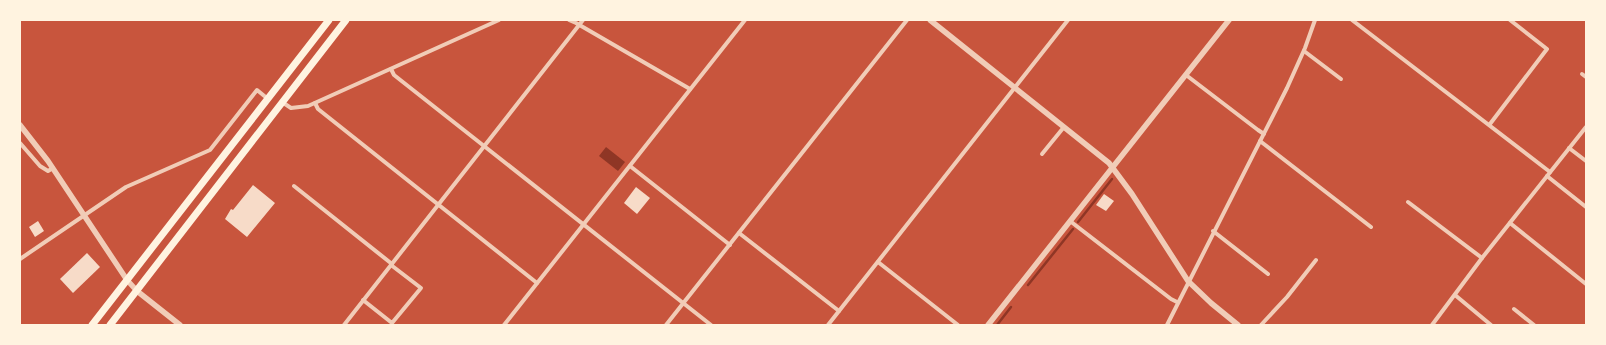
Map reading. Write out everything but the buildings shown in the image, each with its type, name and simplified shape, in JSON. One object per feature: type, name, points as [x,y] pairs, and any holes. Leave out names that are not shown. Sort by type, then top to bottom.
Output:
[{"type":"main road","points":[[92,325],[329,20]]},
{"type":"main road","points":[[110,325],[346,20]]},
{"type":"street","points":[[569,20],[580,24],[690,89]]},
{"type":"street","points":[[344,325],[583,20]]},
{"type":"street","points":[[504,325],[745,20]]},
{"type":"street","points":[[666,325],[907,20]]},
{"type":"street","points":[[930,20],[1109,163],[1132,194],[1188,281],[1211,303],[1238,325]]},
{"type":"street","points":[[828,325],[1068,20]]},
{"type":"street","points":[[988,325],[1230,20]]},
{"type":"street","points":[[1166,325],[1287,88],[1304,51],[1315,20]]},
{"type":"street","points":[[1352,20],[1490,124],[1586,207]]},
{"type":"street","points":[[1490,124],[1547,49],[1510,20]]},
{"type":"street","points":[[282,102],[291,108],[308,106],[496,21]]},
{"type":"street","points":[[1304,51],[1342,79]]},
{"type":"street","points":[[391,69],[394,75],[711,325]]},
{"type":"street","points":[[1186,75],[1264,134]]},
{"type":"street","points":[[20,259],[132,183],[210,150],[257,90],[268,99]]},
{"type":"street","points":[[315,103],[318,109],[537,283]]},
{"type":"street","points":[[20,125],[53,168],[127,280],[137,291],[180,325]]},
{"type":"street","points":[[1042,154],[1064,127]]},
{"type":"street","points":[[1432,325],[1482,258],[1586,127]]},
{"type":"street","points":[[1260,141],[1371,227]]},
{"type":"street","points":[[20,143],[40,166],[48,171],[53,168]]},
{"type":"street","points":[[1569,148],[1586,161]]},
{"type":"street","points":[[630,166],[730,245]]},
{"type":"street","points":[[294,186],[421,288],[392,323],[363,300]]},
{"type":"street","points":[[1408,202],[1482,258]]},
{"type":"street","points":[[1070,222],[1177,302]]},
{"type":"street","points":[[1510,223],[1586,284]]},
{"type":"street","points":[[1213,231],[1268,274]]},
{"type":"street","points":[[739,233],[839,311]]},
{"type":"street","points":[[1260,325],[1287,297],[1316,260]]},
{"type":"street","points":[[878,262],[958,325]]},
{"type":"street","points":[[1455,295],[1491,325]]},
{"type":"street","points":[[1514,309],[1534,325]]},
{"type":"shaded area","points":[[606,147],[625,162],[618,171],[599,156]]},
{"type":"waterway","points":[[1078,222],[1112,179]]},
{"type":"waterway","points":[[1028,285],[1073,229]]},
{"type":"waterway","points":[[997,325],[1011,307]]}]
